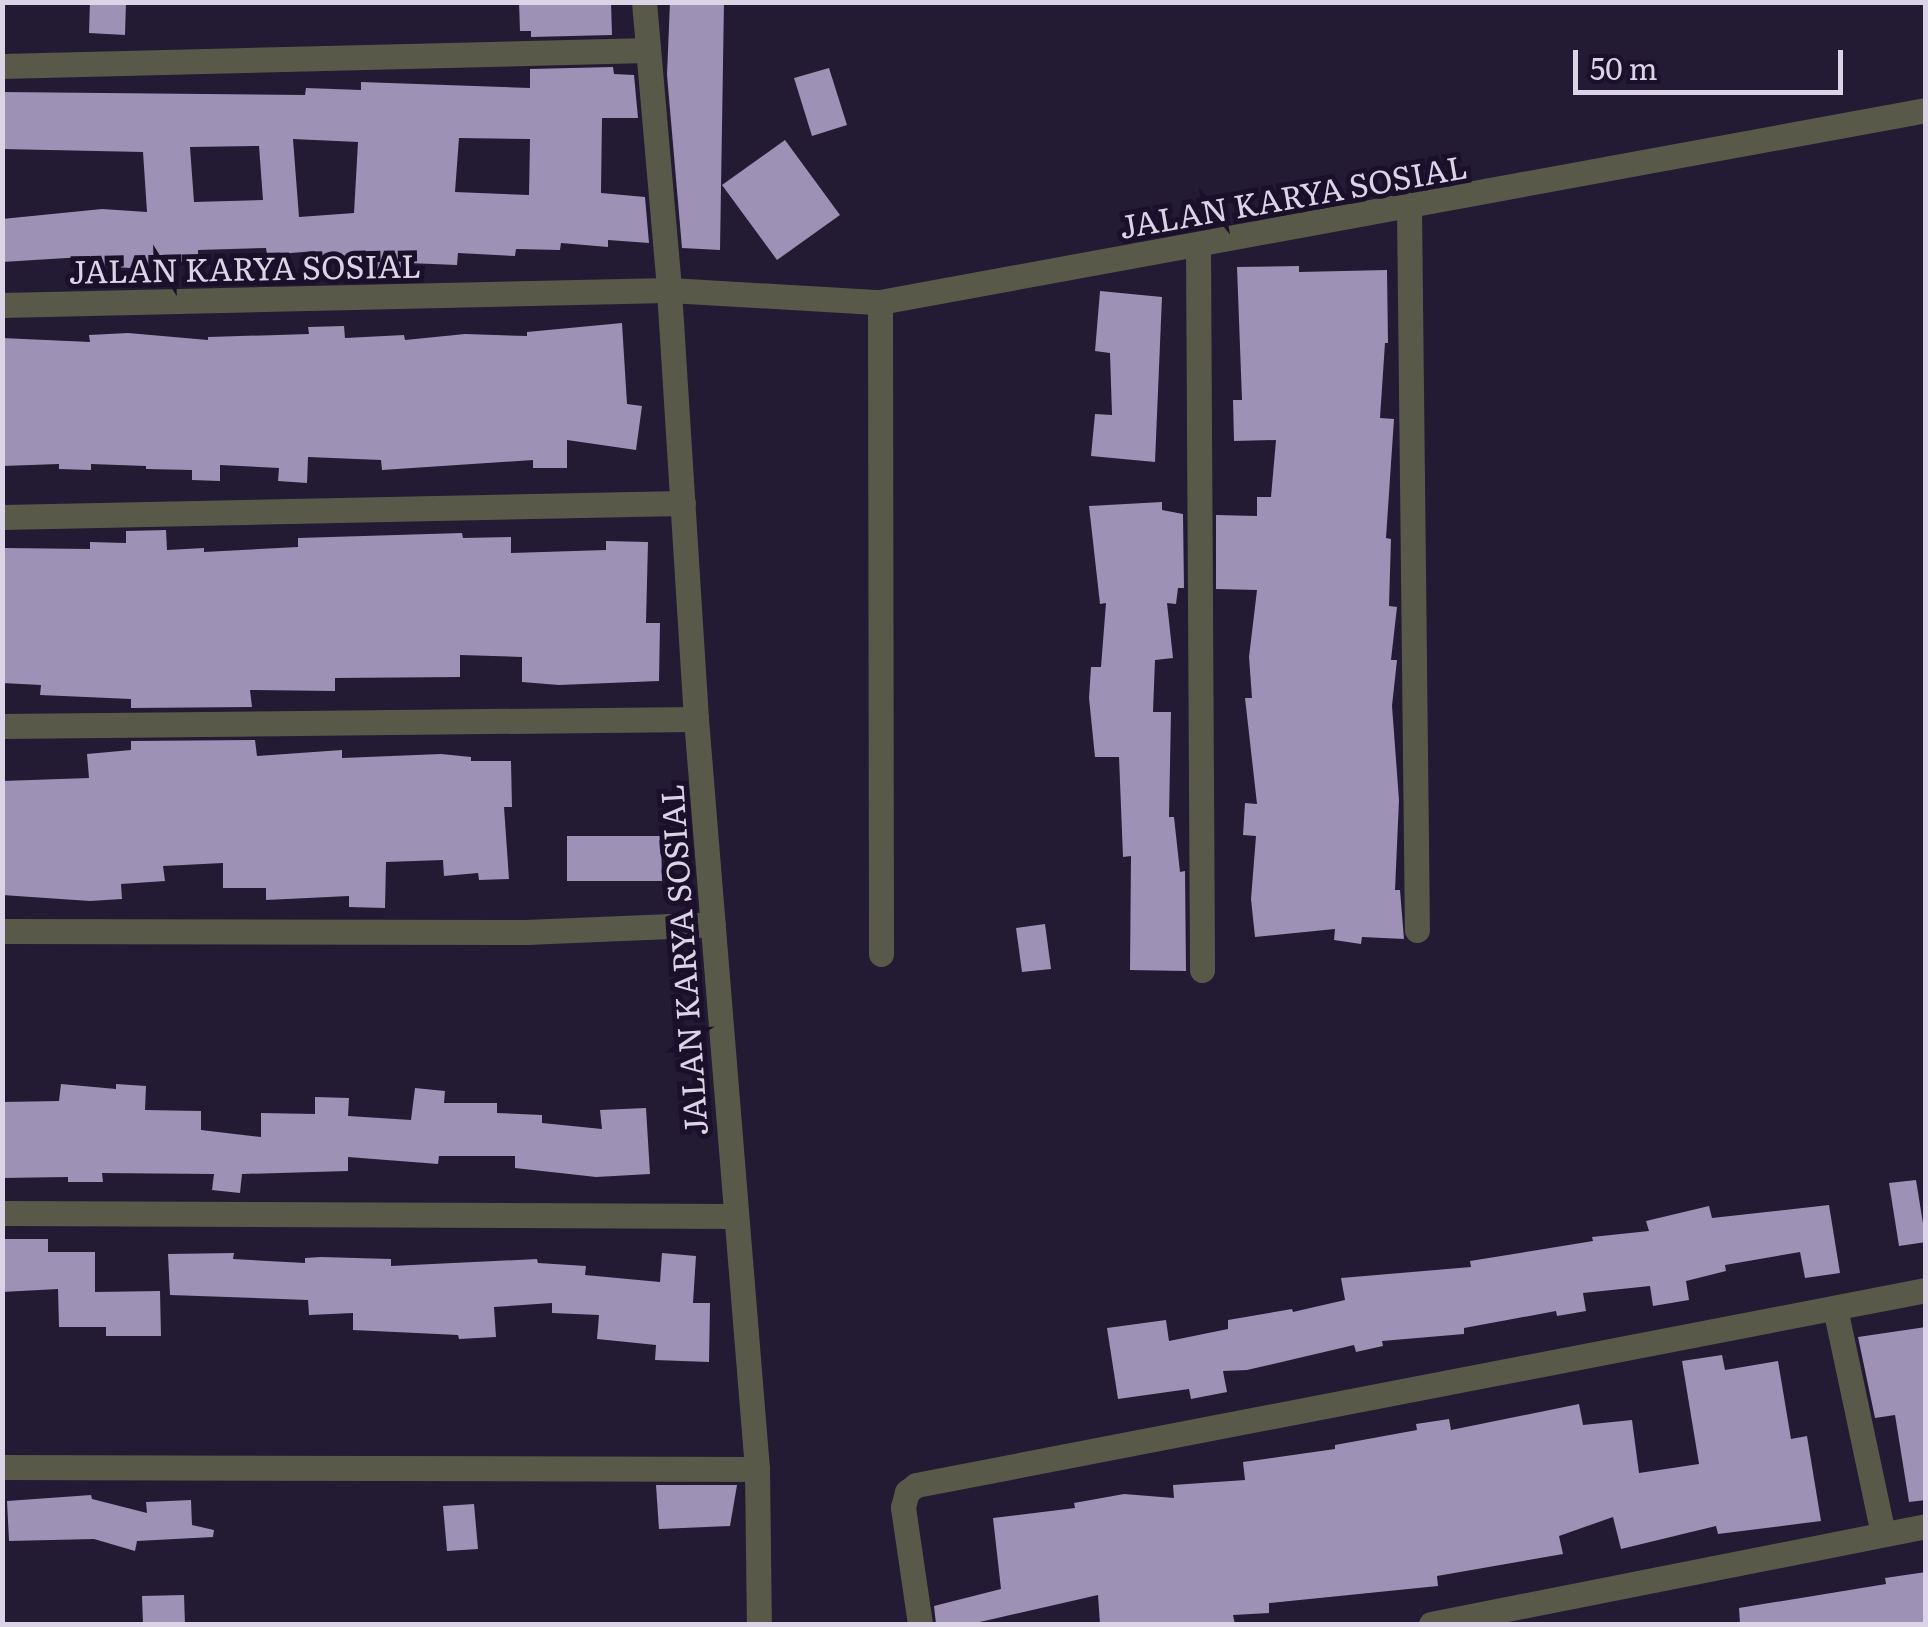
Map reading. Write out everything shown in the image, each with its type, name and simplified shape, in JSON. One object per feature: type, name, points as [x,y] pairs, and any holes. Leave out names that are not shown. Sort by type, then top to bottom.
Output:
[{"type":"street","points":[[644,2],[669,290]]},
{"type":"street","points":[[2,66],[648,50]]},
{"type":"street","name":"JALAN KARYA SOSIAL","points":[[2,305],[669,290],[880,302],[1410,208],[1926,110]]},
{"type":"street","points":[[1410,208],[1417,930]]},
{"type":"street","points":[[1198,246],[1202,970]]},
{"type":"street","name":"JALAN KARYA SOSIAL","points":[[669,290],[696,719],[757,1469],[759,1624]]},
{"type":"street","points":[[880,302],[881,954]]},
{"type":"street","points":[[2,516],[683,503]]},
{"type":"street","points":[[2,726],[696,719]]},
{"type":"street","points":[[2,931],[526,932],[713,924]]},
{"type":"street","points":[[2,1213],[734,1216]]},
{"type":"street","points":[[920,1624],[904,1507],[907,1492],[916,1485],[1926,1290]]},
{"type":"street","points":[[1835,1308],[1883,1534]]},
{"type":"street","points":[[2,1466],[757,1469]]},
{"type":"street","points":[[1430,1624],[1926,1526]]},
{"type":"building","points":[[90,2],[126,2],[125,35],[89,33]]},
{"type":"building","points":[[519,2],[611,2],[612,35],[531,37],[531,31],[520,31]]},
{"type":"building","points":[[670,2],[724,2],[720,250],[682,248],[667,75]]},
{"type":"building","points":[[613,67],[614,74],[634,75],[638,118],[602,118],[601,193],[645,197],[649,243],[608,240],[608,247],[561,243],[560,250],[516,249],[515,256],[458,253],[457,265],[408,263],[409,276],[369,277],[368,256],[316,260],[315,251],[267,255],[266,248],[198,250],[198,260],[130,268],[98,266],[99,256],[2,262],[2,219],[102,209],[147,212],[143,152],[2,149],[2,92],[305,95],[306,88],[361,90],[361,82],[530,88],[530,69]],"holes":[[[459,138],[530,139],[529,195],[455,192]],[[293,139],[358,142],[354,213],[299,217]],[[259,146],[263,200],[194,202],[190,147]]]},
{"type":"building","points":[[829,68],[847,125],[812,136],[794,78]]},
{"type":"building","points":[[785,140],[840,215],[777,260],[722,185]]},
{"type":"building","points":[[1299,266],[1299,272],[1387,270],[1388,343],[1380,418],[1394,419],[1386,538],[1391,539],[1389,606],[1397,607],[1391,660],[1397,660],[1392,706],[1399,800],[1395,890],[1400,890],[1404,939],[1362,937],[1361,944],[1334,940],[1335,929],[1255,937],[1251,899],[1256,836],[1243,835],[1245,803],[1257,804],[1245,698],[1252,698],[1249,657],[1257,590],[1216,589],[1216,515],[1257,516],[1257,497],[1271,497],[1276,440],[1234,441],[1233,400],[1242,400],[1237,267]]},
{"type":"building","points":[[1100,291],[1162,297],[1155,462],[1091,456],[1095,414],[1112,415],[1110,353],[1095,351]]},
{"type":"building","points":[[622,323],[627,404],[642,406],[636,450],[567,440],[567,468],[533,468],[533,460],[382,470],[381,460],[308,457],[307,483],[278,481],[279,468],[220,465],[220,481],[192,480],[192,470],[146,466],[91,464],[91,470],[59,469],[59,464],[2,466],[2,338],[90,342],[89,335],[128,333],[208,340],[309,334],[308,327],[344,326],[345,338],[404,335],[405,340],[465,334],[527,336],[527,332]]},
{"type":"building","points":[[1162,502],[1162,510],[1183,514],[1184,588],[1178,588],[1176,604],[1167,603],[1173,658],[1155,660],[1153,712],[1171,712],[1169,817],[1174,817],[1180,872],[1185,871],[1186,971],[1130,970],[1131,856],[1123,857],[1119,757],[1095,757],[1089,698],[1091,667],[1101,667],[1106,603],[1100,604],[1089,506]]},
{"type":"building","points":[[166,530],[167,550],[204,548],[204,552],[298,547],[298,538],[462,533],[463,538],[511,537],[511,553],[606,550],[606,541],[648,542],[646,623],[660,623],[659,681],[559,685],[522,682],[522,657],[460,655],[460,677],[335,678],[335,691],[250,690],[252,707],[131,708],[131,699],[40,695],[41,685],[2,683],[5,548],[90,549],[90,542],[126,543],[126,531]]},
{"type":"building","points":[[255,740],[257,756],[342,750],[342,758],[441,754],[471,757],[471,761],[511,761],[512,807],[504,807],[509,879],[479,880],[478,873],[444,876],[443,860],[386,862],[385,908],[349,907],[349,896],[266,900],[266,888],[223,888],[223,863],[163,866],[165,881],[121,884],[122,899],[90,901],[2,895],[2,781],[89,778],[87,754],[131,750],[131,741]]},
{"type":"building","points":[[567,836],[661,836],[662,881],[567,881]]},
{"type":"building","points":[[1045,924],[1051,969],[1022,972],[1016,928]]},
{"type":"building","points":[[61,1084],[116,1089],[116,1084],[146,1086],[145,1110],[201,1111],[201,1130],[261,1137],[261,1113],[315,1114],[315,1097],[349,1098],[348,1116],[411,1120],[415,1088],[445,1091],[444,1103],[497,1103],[497,1113],[542,1115],[542,1123],[602,1129],[600,1110],[646,1108],[650,1174],[596,1177],[515,1168],[515,1156],[439,1156],[438,1164],[348,1157],[348,1171],[242,1174],[240,1193],[212,1190],[214,1174],[102,1173],[103,1182],[68,1182],[68,1177],[2,1178],[2,1102],[59,1101]]},
{"type":"building","points":[[1916,1180],[1926,1242],[1899,1246],[1889,1183]]},
{"type":"building","points":[[1829,1205],[1840,1273],[1805,1278],[1800,1252],[1725,1265],[1726,1271],[1686,1281],[1689,1300],[1653,1306],[1650,1286],[1583,1293],[1586,1311],[1557,1316],[1556,1311],[1464,1328],[1464,1334],[1382,1341],[1383,1346],[1356,1352],[1354,1345],[1247,1370],[1223,1371],[1227,1392],[1191,1399],[1189,1389],[1118,1399],[1107,1328],[1166,1320],[1169,1341],[1228,1329],[1228,1320],[1292,1309],[1293,1312],[1345,1300],[1341,1278],[1471,1267],[1470,1261],[1593,1241],[1592,1237],[1649,1231],[1646,1221],[1709,1206],[1712,1218]]},
{"type":"building","points":[[2,1239],[48,1239],[48,1252],[95,1252],[95,1292],[160,1291],[161,1336],[106,1336],[106,1327],[59,1327],[58,1289],[2,1292]]},
{"type":"building","points":[[234,1253],[233,1259],[305,1263],[305,1258],[321,1257],[391,1259],[391,1266],[537,1259],[538,1263],[586,1266],[585,1275],[660,1282],[662,1253],[696,1256],[693,1303],[710,1303],[709,1362],[655,1360],[656,1345],[597,1339],[599,1315],[552,1313],[552,1303],[494,1307],[496,1337],[459,1339],[458,1335],[353,1330],[353,1313],[309,1315],[308,1300],[170,1295],[168,1254]]},
{"type":"building","points":[[1926,1327],[1926,1500],[1909,1502],[1895,1415],[1875,1418],[1858,1337]]},
{"type":"building","points":[[1722,1355],[1725,1370],[1778,1361],[1791,1439],[1807,1436],[1821,1521],[1718,1534],[1716,1526],[1621,1549],[1613,1517],[1559,1536],[1563,1554],[1437,1576],[1438,1586],[1269,1603],[1269,1613],[1233,1615],[1235,1624],[1100,1624],[1098,1595],[971,1624],[936,1624],[934,1606],[1001,1589],[993,1518],[1075,1508],[1074,1503],[1124,1494],[1174,1498],[1173,1485],[1245,1480],[1243,1462],[1335,1449],[1335,1445],[1417,1430],[1416,1424],[1449,1419],[1451,1430],[1579,1404],[1583,1425],[1632,1420],[1639,1473],[1699,1464],[1682,1361]]},
{"type":"building","points":[[656,1485],[737,1485],[730,1526],[659,1529]]},
{"type":"building","points":[[91,1495],[92,1499],[147,1513],[146,1502],[191,1500],[192,1525],[214,1530],[213,1537],[137,1541],[135,1551],[94,1539],[9,1541],[7,1501]]},
{"type":"building","points":[[474,1504],[478,1549],[447,1551],[443,1506]]},
{"type":"building","points":[[1926,1572],[1926,1624],[1740,1624],[1739,1608],[1886,1584],[1885,1578]]},
{"type":"building","points":[[184,1595],[185,1624],[143,1624],[142,1596]]}]
